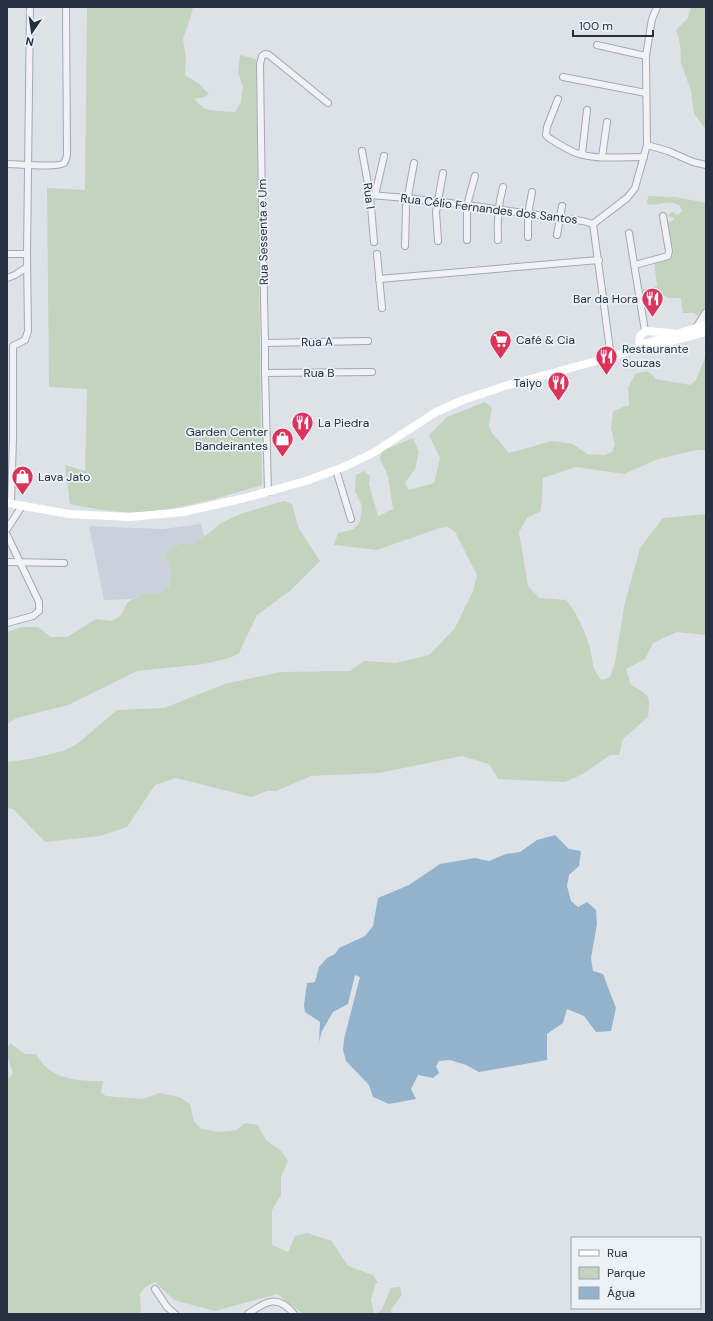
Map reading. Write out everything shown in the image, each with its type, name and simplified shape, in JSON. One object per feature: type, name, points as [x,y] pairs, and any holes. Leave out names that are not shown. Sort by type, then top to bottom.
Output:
[{"type":"main road","points":[[639,348],[640,336],[645,331],[682,335],[706,325]]},
{"type":"main road","points":[[9,503],[69,514],[130,517],[183,512],[245,498],[336,470],[373,453],[436,412],[453,404],[506,386],[611,357],[639,348],[647,343],[682,335],[706,332]]},
{"type":"street","points":[[9,503],[13,430],[13,346],[25,340],[28,331],[27,254],[30,7]]},
{"type":"street","points":[[7,164],[60,165],[63,164],[67,158],[66,7]]},
{"type":"street","points":[[594,224],[627,198],[636,188],[647,145],[646,56],[652,19],[657,7]]},
{"type":"street","points":[[597,45],[646,56]]},
{"type":"street","name":"Rua Sessenta e Um","points":[[268,492],[260,64],[262,56],[265,54],[269,55],[328,103]]},
{"type":"street","points":[[563,77],[646,93]]},
{"type":"street","points":[[558,99],[547,127],[546,135],[549,138],[582,154],[602,157],[644,157]]},
{"type":"street","points":[[582,154],[587,110]]},
{"type":"street","points":[[602,157],[607,122]]},
{"type":"street","points":[[647,145],[693,162],[706,165]]},
{"type":"street","name":"Rua I","points":[[362,151],[372,195],[374,242]]},
{"type":"street","points":[[372,195],[384,156]]},
{"type":"street","points":[[405,246],[407,198],[414,163]]},
{"type":"street","points":[[438,241],[436,212],[443,173]]},
{"type":"street","points":[[467,240],[467,205],[475,176]]},
{"type":"street","points":[[498,240],[498,209],[503,187]]},
{"type":"street","points":[[528,237],[528,214],[532,192]]},
{"type":"street","name":"Rua Célio Fernandes dos Santos","points":[[372,195],[498,209],[582,220],[594,224],[611,357]]},
{"type":"street","points":[[557,235],[562,206]]},
{"type":"street","points":[[635,265],[668,256],[669,251],[663,216]]},
{"type":"street","points":[[629,233],[645,331]]},
{"type":"street","points":[[7,254],[27,254]]},
{"type":"street","points":[[377,254],[382,308]]},
{"type":"street","points":[[379,279],[599,260]]},
{"type":"street","points":[[7,278],[15,276],[27,268]]},
{"type":"street","points":[[696,328],[706,313]]},
{"type":"street","name":"Rua A","points":[[265,343],[368,341]]},
{"type":"street","name":"Rua B","points":[[265,373],[372,372]]},
{"type":"street","points":[[336,470],[351,518]]},
{"type":"street","points":[[7,529],[22,506]]},
{"type":"street","points":[[7,535],[39,602],[39,611],[33,616],[7,623]]},
{"type":"street","points":[[7,562],[64,564]]},
{"type":"street","points":[[155,1289],[167,1306],[175,1314]]},
{"type":"street","points":[[248,1314],[261,1305],[276,1301],[283,1303],[294,1314]]},
{"type":"shaded area","points":[[201,524],[204,537],[195,544],[177,544],[166,556],[171,571],[169,588],[159,593],[143,594],[133,599],[104,600],[89,526],[163,529]]},
{"type":"green space","points":[[87,7],[193,7],[183,39],[186,57],[185,75],[199,84],[209,94],[204,97],[194,99],[205,109],[235,112],[241,102],[243,87],[238,72],[240,55],[256,59],[262,485],[177,508],[142,512],[117,512],[70,504],[65,465],[85,471],[87,389],[49,387],[47,188],[85,190]]},
{"type":"green space","points":[[691,7],[706,7],[706,127],[704,127],[694,114],[691,91],[681,63],[680,44],[676,30],[688,18]]},
{"type":"green space","points":[[648,196],[676,197],[706,203],[706,306],[698,316],[694,313],[683,313],[681,298],[668,298],[665,296],[643,303],[642,293],[644,289],[657,286],[654,262],[665,261],[672,257],[673,247],[668,234],[668,223],[674,218],[667,216],[672,212],[678,215],[682,211],[680,206],[671,203],[652,205],[647,204]]},
{"type":"green space","points":[[706,355],[706,450],[697,450],[658,459],[624,474],[576,467],[543,478],[541,511],[527,518],[519,532],[528,586],[539,598],[566,600],[576,614],[584,631],[590,647],[594,667],[598,676],[602,680],[610,677],[615,663],[624,606],[640,548],[663,518],[706,514],[706,635],[677,632],[653,643],[645,659],[626,669],[631,685],[646,694],[648,697],[649,710],[648,717],[623,739],[619,755],[610,755],[583,774],[565,782],[498,779],[489,764],[462,756],[379,773],[311,776],[276,791],[267,791],[251,797],[176,778],[155,785],[127,827],[100,836],[45,842],[13,809],[7,808],[7,762],[30,759],[63,751],[77,744],[117,710],[164,708],[225,684],[280,672],[350,671],[364,661],[396,663],[429,655],[455,628],[473,591],[477,575],[455,532],[448,527],[440,528],[377,550],[334,545],[338,533],[354,529],[360,522],[362,506],[355,491],[356,475],[364,471],[370,476],[369,484],[378,516],[393,509],[388,476],[380,459],[382,451],[413,438],[419,452],[415,469],[405,483],[409,490],[434,483],[440,458],[429,435],[447,417],[485,402],[492,408],[489,425],[492,433],[509,453],[552,441],[573,444],[587,454],[604,455],[612,452],[615,444],[611,428],[613,411],[629,405],[628,388],[635,374],[649,372],[656,379],[690,385],[696,380]]},
{"type":"green space","points":[[284,501],[292,504],[299,529],[320,561],[291,590],[257,615],[239,653],[230,658],[204,664],[137,671],[68,705],[17,718],[7,724],[7,632],[22,627],[38,627],[51,637],[67,637],[96,619],[112,621],[120,616],[128,602],[143,594],[159,593],[169,588],[171,571],[166,556],[171,548],[178,544],[195,544],[221,523],[243,513]]},
{"type":"green space","points":[[10,1043],[25,1054],[36,1054],[42,1063],[56,1074],[74,1079],[103,1081],[101,1093],[106,1096],[142,1099],[160,1093],[179,1097],[190,1104],[194,1121],[201,1129],[219,1132],[237,1130],[245,1123],[258,1125],[266,1140],[281,1151],[288,1161],[281,1177],[281,1195],[272,1210],[272,1245],[288,1252],[295,1236],[307,1233],[332,1241],[348,1266],[373,1275],[378,1283],[376,1283],[371,1299],[374,1314],[303,1314],[277,1294],[215,1311],[174,1300],[155,1282],[145,1287],[140,1294],[141,1314],[7,1314],[7,1077],[10,1077],[13,1073],[7,1054]]},
{"type":"green space","points":[[400,1287],[402,1295],[391,1309],[392,1314],[374,1314],[381,1311],[391,1288]]},
{"type":"water","points":[[555,835],[569,849],[581,851],[579,866],[569,875],[567,886],[571,901],[578,907],[587,902],[596,910],[597,924],[591,958],[593,971],[603,974],[616,1008],[611,1031],[596,1032],[584,1016],[567,1009],[563,1023],[547,1034],[547,1060],[479,1072],[466,1065],[450,1060],[439,1061],[436,1066],[439,1073],[433,1078],[418,1075],[411,1089],[416,1099],[389,1104],[373,1097],[369,1085],[346,1061],[343,1050],[344,1039],[360,977],[355,975],[348,1004],[333,1012],[322,1031],[319,1042],[320,1022],[305,1012],[304,1005],[307,983],[315,982],[319,967],[327,958],[335,954],[339,948],[365,936],[373,926],[378,898],[409,885],[440,864],[475,858],[489,861],[506,854],[520,852],[537,840]]},
{"type":"place","name":"Bar da Hora","points":[[653,318]]},
{"type":"place","name":"Café & Cia","points":[[500,360]]},
{"type":"place","name":"Restaurante Souzas","points":[[607,376]]},
{"type":"place","name":"Taiyo","points":[[558,402]]},
{"type":"place","name":"La Piedra","points":[[302,442]]},
{"type":"place","name":"Garden Center Bandeirantes","points":[[283,458]]},
{"type":"place","name":"Lava Jato","points":[[23,496]]}]
